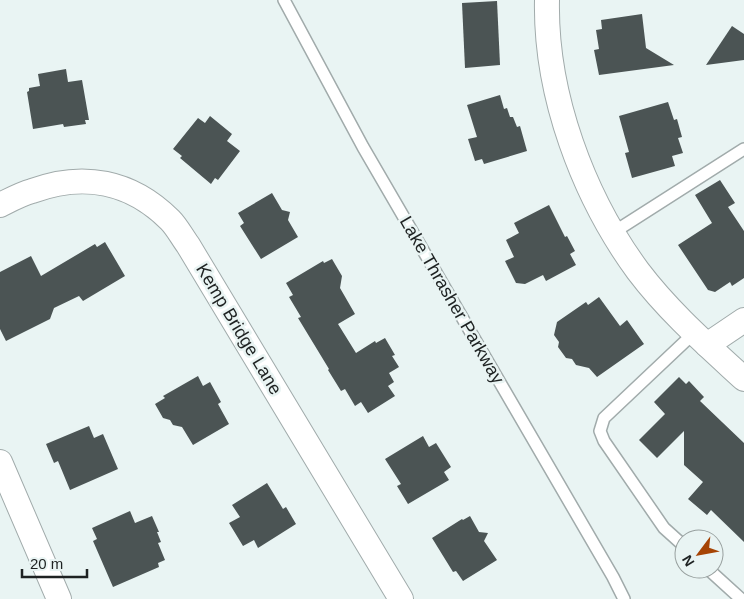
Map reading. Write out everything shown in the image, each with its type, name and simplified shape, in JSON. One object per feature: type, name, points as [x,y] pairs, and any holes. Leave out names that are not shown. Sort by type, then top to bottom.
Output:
[{"type":"street","points":[[547,0],[546,17],[553,81],[572,148],[601,212],[638,271],[684,324],[744,379]]},
{"type":"street","name":"Kemp Bridge Lane","points":[[0,205],[30,191],[57,183],[97,182],[123,188],[150,202],[171,221],[188,245],[402,599]]},
{"type":"street","points":[[700,339],[744,320]]},
{"type":"street","points":[[0,462],[59,599]]},
{"type":"lane","name":"Lake Thrasher Parkway","points":[[284,0],[363,147],[613,576],[624,599]]},
{"type":"lane","points":[[614,232],[744,149]]},
{"type":"lane","points":[[674,537],[664,528],[604,441],[600,431],[604,418],[700,339]]},
{"type":"lane","points":[[719,579],[741,599]]},
{"type":"building","points":[[497,1],[500,65],[465,68],[462,3]]},
{"type":"building","points":[[642,14],[646,48],[674,65],[599,75],[594,50],[599,49],[596,30],[602,29],[601,20]]},
{"type":"building","points":[[732,26],[744,34],[744,60],[706,65]]},
{"type":"building","points":[[66,69],[68,82],[82,80],[89,120],[85,120],[86,124],[64,127],[63,124],[33,129],[27,92],[29,88],[40,86],[38,74]]},
{"type":"building","points":[[500,95],[504,109],[507,108],[510,117],[513,117],[517,127],[520,126],[527,151],[484,164],[482,159],[475,161],[468,139],[477,137],[467,105]]},
{"type":"building","points":[[668,102],[674,120],[677,119],[682,137],[678,138],[683,153],[672,156],[675,166],[632,178],[625,153],[629,152],[619,116]]},
{"type":"building","points":[[210,116],[232,134],[227,141],[240,151],[218,180],[215,178],[211,184],[180,158],[182,156],[173,149],[198,118],[205,123]]},
{"type":"building","points":[[720,180],[735,203],[728,207],[744,231],[744,278],[732,286],[730,282],[715,292],[708,290],[678,245],[712,223],[695,195]]},
{"type":"building","points":[[272,193],[282,210],[290,212],[288,220],[298,237],[261,259],[240,226],[244,223],[238,213]]},
{"type":"building","points":[[549,205],[565,237],[567,236],[575,251],[570,254],[576,265],[546,281],[543,275],[525,284],[516,283],[505,261],[514,257],[506,240],[519,233],[514,223]]},
{"type":"building","points":[[105,242],[125,276],[83,301],[79,296],[54,308],[50,319],[6,341],[0,329],[0,272],[31,256],[41,276],[95,244],[97,247]]},
{"type":"building","points":[[332,259],[342,276],[340,288],[355,314],[338,324],[356,353],[375,341],[376,343],[385,338],[395,355],[392,356],[399,367],[389,373],[394,382],[388,386],[395,396],[368,413],[361,402],[355,406],[345,389],[341,391],[298,318],[301,317],[289,297],[293,295],[286,283],[323,261],[324,263]]},
{"type":"building","points":[[599,297],[620,326],[627,320],[644,344],[597,377],[589,368],[576,365],[572,359],[566,358],[558,347],[559,342],[554,335],[557,322],[586,302],[588,305]]},
{"type":"building","points":[[198,376],[203,386],[210,382],[221,402],[218,404],[229,424],[193,445],[182,427],[173,425],[170,420],[163,418],[155,404],[165,398],[163,396]]},
{"type":"building","points":[[679,377],[686,384],[689,381],[704,397],[700,401],[744,443],[744,542],[711,510],[707,515],[688,499],[703,482],[684,465],[684,431],[657,458],[639,440],[665,414],[654,402]]},
{"type":"building","points":[[89,426],[94,438],[103,434],[118,469],[70,490],[58,461],[54,463],[46,444]]},
{"type":"building","points":[[423,436],[429,447],[436,443],[451,467],[444,472],[449,480],[408,504],[397,486],[401,484],[385,459]]},
{"type":"building","points":[[267,483],[283,509],[286,507],[296,524],[258,548],[254,540],[243,546],[229,523],[240,517],[232,505]]},
{"type":"building","points":[[130,511],[135,523],[152,516],[159,532],[157,532],[161,542],[158,543],[165,560],[158,563],[159,567],[113,587],[93,541],[97,539],[92,528]]},
{"type":"building","points":[[470,516],[479,532],[488,533],[484,541],[497,560],[463,581],[456,571],[453,572],[432,538]]}]
